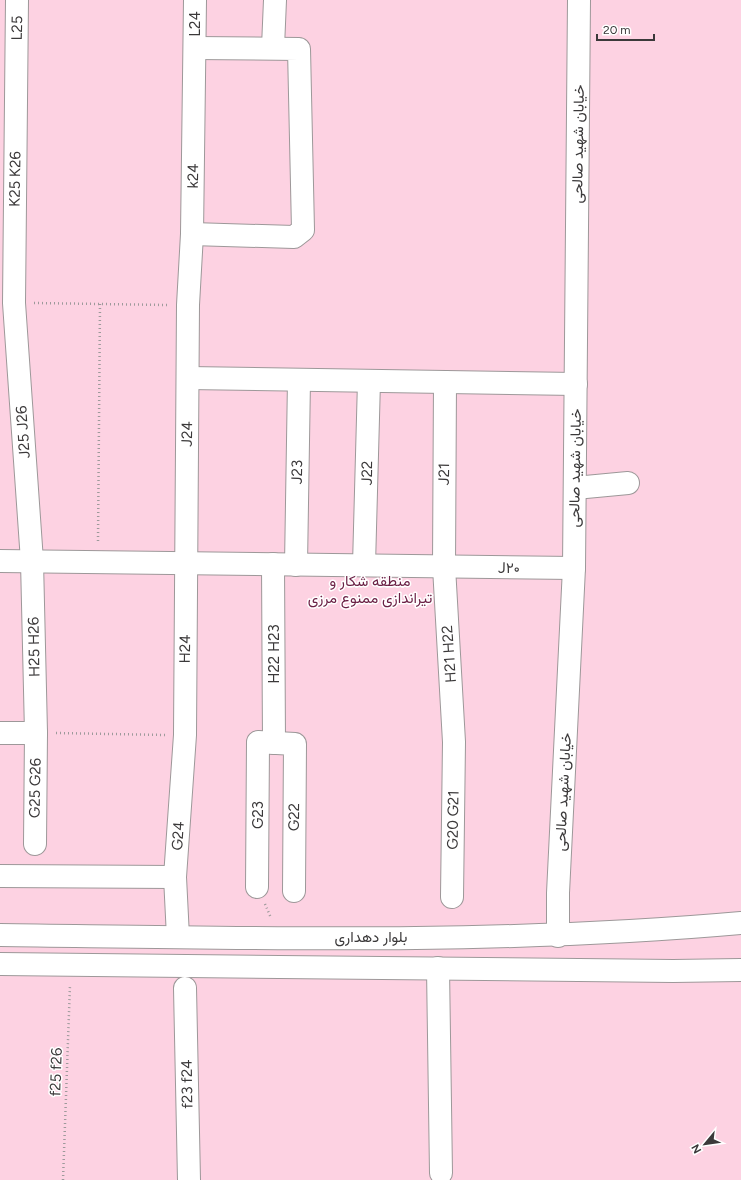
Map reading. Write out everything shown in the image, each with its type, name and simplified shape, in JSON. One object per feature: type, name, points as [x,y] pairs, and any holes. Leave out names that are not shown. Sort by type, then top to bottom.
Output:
[{"type":"street","name":"L25","points":[[8,56],[17,0]]},
{"type":"street","name":"L24","points":[[195,0],[195,48]]},
{"type":"street","points":[[273,47],[275,0]]},
{"type":"street","name":"خیابان شهید صالحی","points":[[558,936],[558,893],[574,568],[579,0]]},
{"type":"street","points":[[192,234],[294,237],[303,230],[299,49],[273,47],[195,48]]},
{"type":"street","name":"k24","points":[[188,305],[192,234],[195,48]]},
{"type":"street","name":"K25 K26","points":[[8,56],[14,302]]},
{"type":"street","name":"J25 J26","points":[[14,302],[32,561]]},
{"type":"street","name":"J24","points":[[186,563],[188,305]]},
{"type":"street","points":[[188,378],[576,384]]},
{"type":"street","name":"J23","points":[[296,565],[299,380]]},
{"type":"street","name":"J22","points":[[364,566],[369,381]]},
{"type":"street","name":"J21","points":[[444,567],[445,382]]},
{"type":"street","points":[[575,488],[628,483]]},
{"type":"street","name":"J۲۰","points":[[0,561],[574,568]]},
{"type":"street","name":"H25 H26","points":[[32,561],[36,733]]},
{"type":"street","name":"H24","points":[[184,735],[186,563]]},
{"type":"street","name":"H22 H23","points":[[273,564],[276,743]]},
{"type":"street","name":"H21 H22","points":[[444,567],[454,742]]},
{"type":"street","points":[[0,733],[36,733]]},
{"type":"street","name":"G25 G26","points":[[35,844],[36,733]]},
{"type":"street","name":"G24","points":[[178,937],[175,878],[184,735]]},
{"type":"street","name":"G20 G21","points":[[452,897],[454,742]]},
{"type":"street","name":"G23","points":[[257,887],[276,743]]},
{"type":"street","name":"G22","points":[[276,743],[294,891]]},
{"type":"street","points":[[0,876],[175,878]]},
{"type":"street","name":"بلوار دهداری","points":[[0,935],[178,937],[558,936],[674,929],[741,923]]},
{"type":"street","name":"بلوار دهداری","points":[[0,964],[673,971],[741,970]]},
{"type":"street","points":[[438,968],[441,1173]]},
{"type":"street","name":"f23 f24","points":[[186,988],[189,1180]]},
{"type":"path","points":[[14,302],[188,305]]},
{"type":"path","points":[[97,562],[100,304]]},
{"type":"path","points":[[36,733],[184,735]]},
{"type":"path","points":[[257,887],[279,937]]},
{"type":"path","name":"f25 f26","points":[[63,1180],[71,964]]},
{"type":"green space","name":"منطقه شکار و تیراندازی ممنوع مرزی","points":[[0,0],[741,0],[741,1180],[0,1180]]}]
